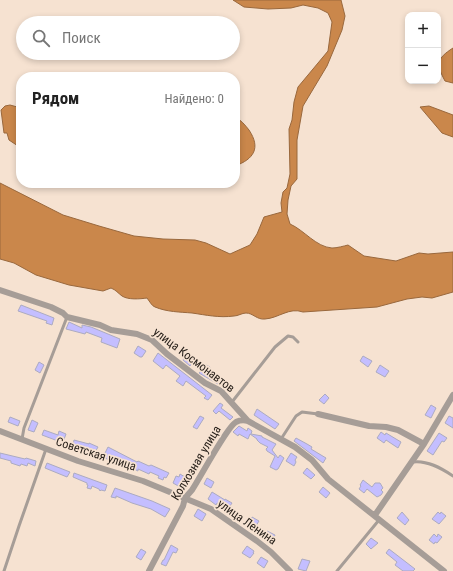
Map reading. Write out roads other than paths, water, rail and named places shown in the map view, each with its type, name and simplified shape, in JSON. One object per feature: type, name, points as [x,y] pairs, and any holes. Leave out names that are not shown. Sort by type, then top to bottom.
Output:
[{"type":"street","name":"улица Космонавтов","points":[[0,290],[51,307],[63,313],[67,317],[100,325],[111,330],[137,334],[152,340],[166,354],[205,383],[221,391],[248,420],[295,447],[312,460],[328,479],[444,571]]},
{"type":"street","points":[[377,518],[453,396]]},
{"type":"street","points":[[318,414],[369,426],[386,427],[398,430],[424,444]]},
{"type":"street","name":"Колхозная улица","points":[[149,571],[186,498],[233,424],[237,421],[248,420]]},
{"type":"street","name":"Советская улица","points":[[0,431],[78,461],[143,481],[186,498]]},
{"type":"street","name":"улица Ленина","points":[[186,498],[211,509],[257,541],[271,552],[290,571]]},
{"type":"lane","points":[[22,440],[24,428],[67,317]]},
{"type":"lane","points":[[232,402],[282,340],[288,336],[293,337],[298,342]]},
{"type":"lane","points":[[281,439],[296,416],[302,412],[318,414]]},
{"type":"lane","points":[[4,571],[46,449]]},
{"type":"lane","points":[[411,463],[420,461],[445,471],[453,476]]},
{"type":"lane","points":[[337,571],[377,518]]}]
